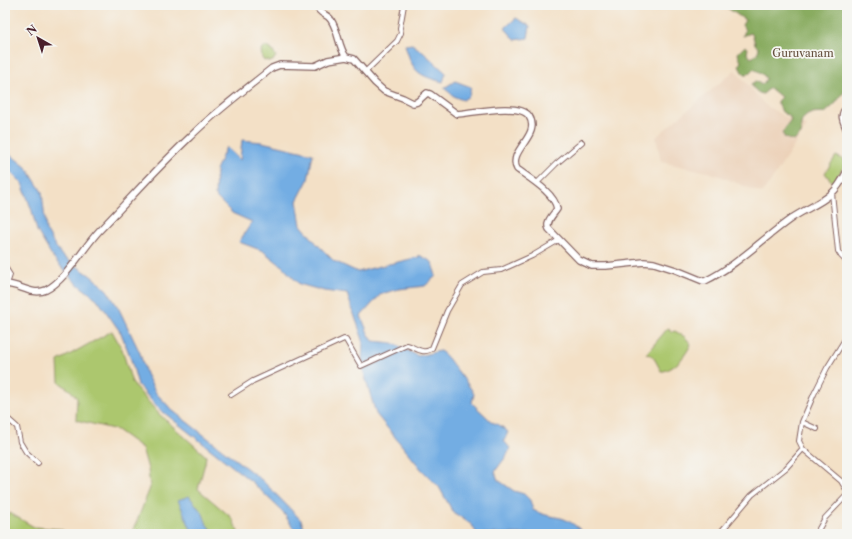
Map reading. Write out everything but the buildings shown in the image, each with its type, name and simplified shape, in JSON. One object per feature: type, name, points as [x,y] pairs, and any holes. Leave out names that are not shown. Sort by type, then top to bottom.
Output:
[{"type":"main road","points":[[316,5],[318,11],[330,18],[336,29],[341,50],[346,57]]},
{"type":"main road","points":[[6,284],[39,292],[50,288],[62,278],[84,248],[190,137],[221,108],[272,68],[280,65],[315,66],[328,60],[346,57],[354,59],[384,91],[413,103],[417,102],[427,93],[457,114],[507,109],[525,112],[530,118],[532,126],[529,135],[515,157],[514,164],[517,169],[546,191],[556,205],[556,209],[547,224],[549,229],[579,260],[592,266],[644,262],[654,263],[705,281],[723,272],[792,218],[832,194],[847,171]]},
{"type":"main road","points":[[847,107],[842,114],[842,117],[847,130]]},
{"type":"street","points":[[365,72],[397,41],[401,33],[400,28],[404,5]]},
{"type":"street","points":[[537,183],[556,164],[582,142]]},
{"type":"street","points":[[832,194],[838,251],[847,262]]},
{"type":"street","points":[[231,395],[253,381],[344,339],[350,346],[361,366],[407,345],[417,350],[427,352],[430,351],[447,311],[462,286],[483,272],[501,270],[532,256],[559,240]]},
{"type":"street","points":[[5,267],[10,276],[6,284]]},
{"type":"street","points":[[816,534],[825,518],[847,498],[847,491],[841,481],[803,449],[799,441],[802,422],[814,394],[827,368],[847,336]]},
{"type":"street","points":[[5,414],[17,427],[20,442],[26,452],[38,463]]},
{"type":"street","points":[[802,422],[817,429]]},
{"type":"street","points":[[719,534],[752,495],[786,468],[803,449]]},
{"type":"shaded area","points":[[735,70],[765,105],[787,118],[807,126],[770,183],[761,193],[712,173],[661,162],[656,137]]},
{"type":"green space","name":"Guruvanam","points":[[723,5],[847,5],[847,88],[835,104],[825,113],[818,112],[804,117],[801,124],[801,134],[794,141],[785,138],[782,133],[791,120],[789,116],[782,112],[777,101],[781,97],[770,88],[763,94],[754,89],[751,84],[756,81],[763,84],[766,79],[761,73],[753,69],[747,75],[742,72],[739,66],[741,61],[738,53],[745,46],[748,48],[747,53],[751,58],[756,55],[759,49],[755,44],[751,33],[743,36],[745,30],[742,25],[745,20]]},
{"type":"green space","points":[[267,47],[271,49],[276,56],[273,61],[270,62],[267,60],[264,61],[262,58],[261,50]]},
{"type":"green space","points":[[836,156],[845,160],[844,166],[833,183],[825,173]]},
{"type":"green space","points":[[668,328],[671,332],[675,331],[685,337],[691,344],[683,357],[673,367],[661,371],[654,358],[651,355],[646,354]]},
{"type":"green space","points":[[112,331],[122,349],[132,383],[159,414],[206,456],[198,489],[232,518],[239,534],[129,534],[133,531],[150,488],[148,469],[142,448],[117,430],[76,420],[77,398],[71,391],[59,382],[58,361]]},
{"type":"green space","points":[[10,513],[34,527],[60,529],[69,534],[5,534],[5,518]]},
{"type":"water","points":[[516,18],[530,26],[528,38],[515,40],[505,28]]},
{"type":"water","points":[[412,44],[446,73],[443,82],[427,77],[417,71],[413,66],[405,45]]},
{"type":"water","points":[[455,81],[471,87],[469,96],[463,100],[455,97],[444,88]]},
{"type":"water","points":[[242,140],[262,142],[313,154],[308,180],[297,201],[301,225],[334,261],[358,272],[419,257],[419,255],[432,262],[436,276],[425,286],[399,289],[381,294],[361,316],[368,333],[373,341],[393,343],[418,356],[440,351],[445,355],[474,394],[472,403],[492,422],[501,426],[508,432],[504,441],[510,448],[495,472],[498,480],[514,491],[524,494],[530,500],[533,510],[564,519],[574,524],[585,534],[477,534],[472,525],[453,512],[439,487],[422,470],[376,414],[362,366],[363,340],[347,294],[324,291],[299,284],[282,266],[263,251],[239,242],[252,222],[232,213],[215,196],[216,170],[226,147],[240,160]]},
{"type":"water","points":[[5,150],[27,168],[42,192],[46,230],[62,256],[91,276],[107,290],[119,309],[140,353],[146,374],[156,393],[173,411],[263,481],[301,520],[306,534],[297,534],[283,512],[252,482],[158,408],[138,385],[130,356],[121,333],[97,299],[76,283],[54,259],[37,231],[22,183],[5,166]]},
{"type":"water","points":[[189,496],[203,514],[207,525],[215,534],[193,534],[178,500]]}]
